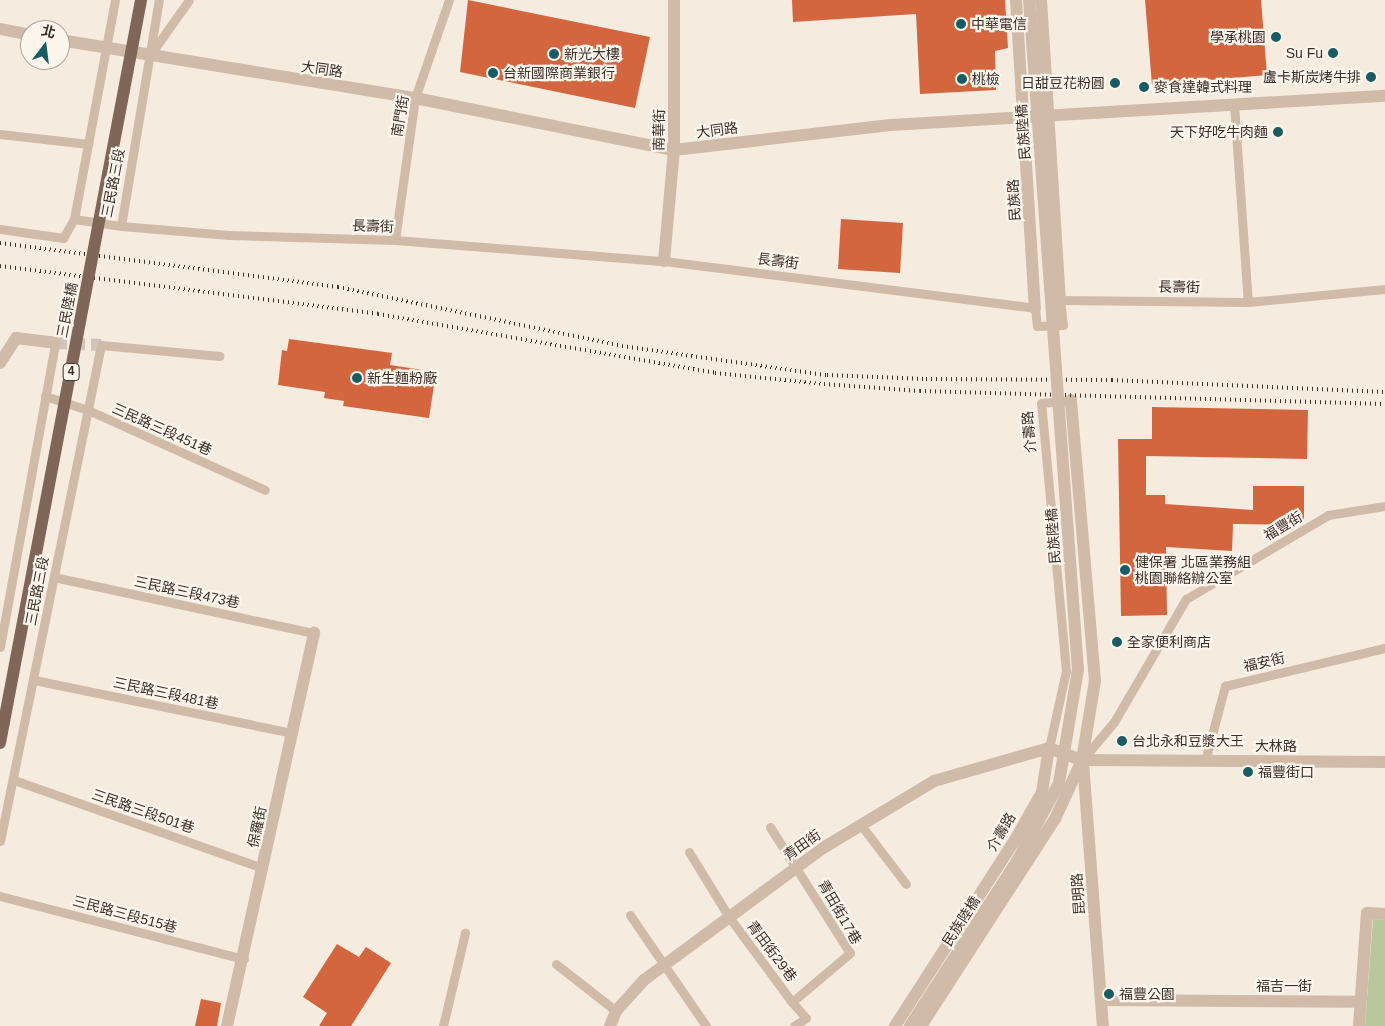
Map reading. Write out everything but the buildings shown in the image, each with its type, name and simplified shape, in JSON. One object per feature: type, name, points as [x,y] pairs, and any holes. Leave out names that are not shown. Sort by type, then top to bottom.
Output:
[{"type":"main road","name":"三民陸橋","points":[[0,743],[142,0]]},
{"type":"street","name":"南華街","points":[[664,260],[674,150],[674,0]]},
{"type":"street","name":"民族路","points":[[1016,0],[1025,116],[1035,308]]},
{"type":"street","name":"民族陸橋","points":[[910,1026],[1016,863],[1059,783],[1078,670],[1029,0]]},
{"type":"street","points":[[1041,0],[1060,300]]},
{"type":"street","points":[[0,29],[20,33]]},
{"type":"street","name":"大同路","points":[[70,42],[415,98],[674,150],[891,125],[1048,114],[1385,96]]},
{"type":"street","points":[[0,363],[16,338],[55,343]]},
{"type":"street","name":"介壽路","points":[[921,1026],[1055,819],[1082,760],[1095,682],[1071,400]]},
{"type":"street","name":"保羅街","points":[[228,1026],[314,633]]},
{"type":"street","name":"介壽路","points":[[895,1026],[1015,840],[1042,792],[1049,748]]},
{"type":"street","name":"大林路","points":[[1049,748],[1082,760],[1385,762]]},
{"type":"street","name":"青田街","points":[[610,1026],[616,1011],[644,980],[797,867],[861,825],[934,781],[1049,748]]},
{"type":"street","name":"昆明路","points":[[1082,760],[1103,1026]]},
{"type":"street","points":[[1359,1026],[1367,913],[1385,914]]},
{"type":"street","name":"福吉一街","points":[[1101,1000],[1360,1002]]},
{"type":"lane","points":[[0,229],[63,238],[74,219],[114,0]]},
{"type":"lane","name":"三民路三段","points":[[74,219],[122,226],[159,0]]},
{"type":"lane","points":[[149,56],[189,0]]},
{"type":"lane","name":"南門街","points":[[395,240],[415,98],[449,0]]},
{"type":"lane","points":[[1234,104],[1248,302]]},
{"type":"lane","points":[[0,134],[88,144]]},
{"type":"lane","name":"長壽街","points":[[122,226],[229,235],[395,240],[664,260],[1035,308]]},
{"type":"lane","name":"長壽街","points":[[1060,300],[1248,302],[1385,288]]},
{"type":"lane","points":[[1035,308],[1037,326],[1063,325],[1060,300]]},
{"type":"lane","name":"三民路三段","points":[[0,646],[55,343]]},
{"type":"lane","name":"三民路三段","points":[[0,842],[101,345],[219,356]]},
{"type":"lane","name":"三民路三段451巷","points":[[46,396],[88,410],[265,490]]},
{"type":"lane","name":"介壽路","points":[[1049,748],[1066,671],[1041,403],[1071,400]]},
{"type":"lane","name":"福豐街","points":[[1082,760],[1114,722],[1186,599],[1328,515],[1385,506]]},
{"type":"lane","name":"三民路三段473巷","points":[[54,577],[314,633]]},
{"type":"lane","points":[[1060,608],[1089,617]]},
{"type":"lane","name":"福安街","points":[[1205,760],[1225,686],[1385,648]]},
{"type":"lane","name":"三民路三段481巷","points":[[34,680],[292,733]]},
{"type":"lane","name":"三民路三段501巷","points":[[14,780],[263,868]]},
{"type":"lane","points":[[861,825],[906,884]]},
{"type":"lane","points":[[770,827],[797,867]]},
{"type":"lane","name":"青田街29巷","points":[[689,852],[729,917],[792,1002]]},
{"type":"lane","name":"青田街17巷","points":[[792,1002],[850,953],[797,867]]},
{"type":"lane","name":"三民路三段515巷","points":[[0,896],[244,959]]},
{"type":"lane","points":[[630,915],[706,1026]]},
{"type":"lane","points":[[444,1026],[465,933]]},
{"type":"lane","points":[[556,964],[616,1011]]},
{"type":"lane","points":[[792,1002],[806,1018],[794,1026]]},
{"type":"green space","points":[[1373,919],[1385,920],[1385,1026],[1365,1026]]},
{"type":"tunnel","points":[[55,343],[101,345]]},
{"type":"railway","points":[[0,243],[338,287],[622,346],[827,375],[926,379],[1112,380],[1385,392]]},
{"type":"railway","points":[[0,266],[378,314],[715,373],[824,384],[920,391],[1385,404]]},
{"type":"place","name":"中華電信","points":[[961,24]]},
{"type":"place","name":"學承桃園","points":[[1276,37]]},
{"type":"place","name":"Su Fu","points":[[1333,53]]},
{"type":"place","name":"新光大樓","points":[[554,54]]},
{"type":"place","name":"台新國際商業銀行","points":[[493,73]]},
{"type":"place","name":"盧卡斯炭烤牛排","points":[[1371,77]]},
{"type":"place","name":"桃檢","points":[[962,79]]},
{"type":"place","name":"日甜豆花粉圓","points":[[1115,83]]},
{"type":"place","name":"麥食達韓式料理","points":[[1144,87]]},
{"type":"place","name":"天下好吃牛肉麵","points":[[1278,132]]},
{"type":"place","name":"新生麵粉廠","points":[[357,378]]},
{"type":"place","name":"健保署 北區業務組 桃園聯絡辦公室","points":[[1125,570]]},
{"type":"place","name":"全家便利商店","points":[[1117,642]]},
{"type":"place","name":"台北永和豆漿大王","points":[[1122,741]]},
{"type":"place","name":"福豐街口","points":[[1248,772]]},
{"type":"place","name":"福豐公園","points":[[1109,994]]}]
